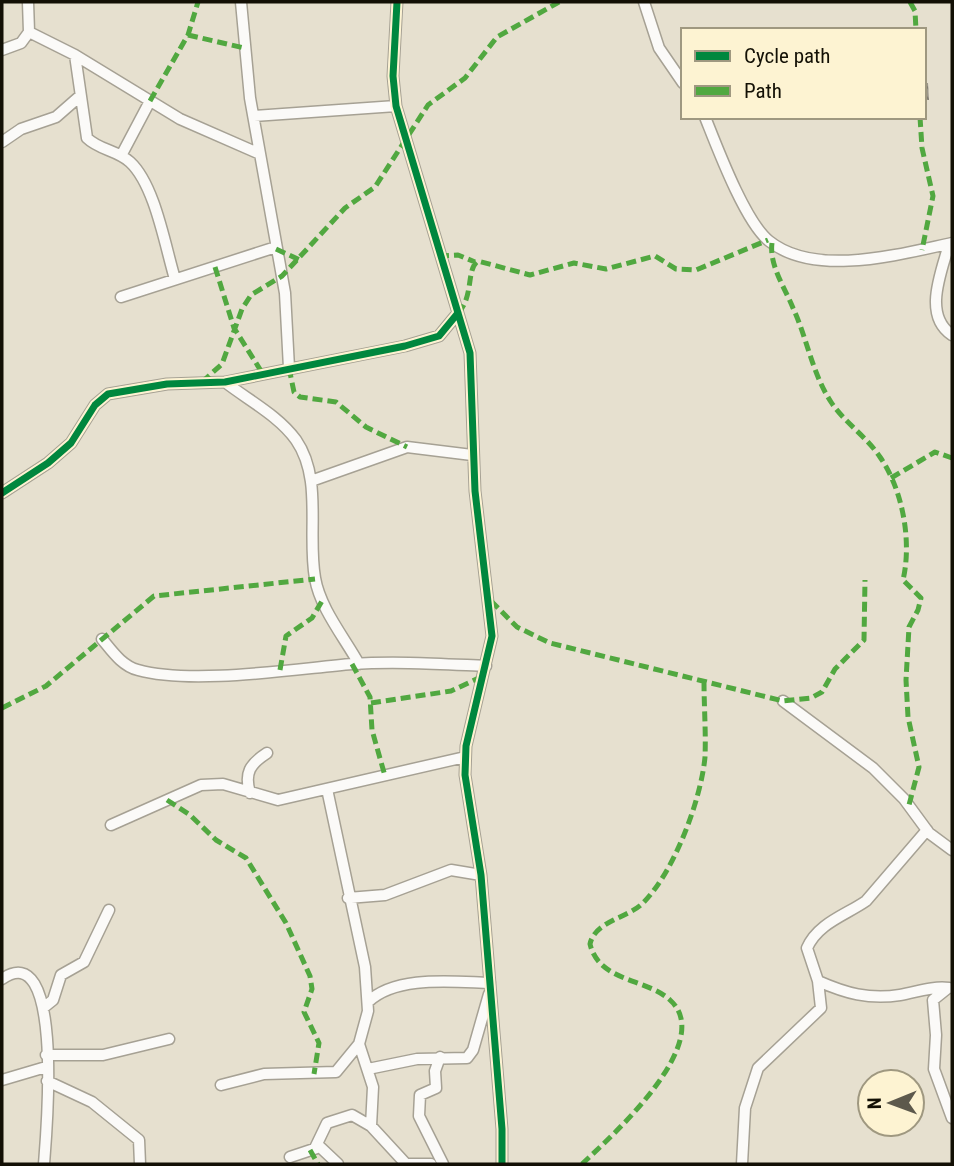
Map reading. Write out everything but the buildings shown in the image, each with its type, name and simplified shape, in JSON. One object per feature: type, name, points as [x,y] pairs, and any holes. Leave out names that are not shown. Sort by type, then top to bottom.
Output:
[{"type":"street","points":[[2,50],[20,43],[29,32],[28,2]]},
{"type":"street","points":[[241,2],[254,116],[285,293],[289,368]]},
{"type":"street","points":[[397,2],[393,76],[396,106],[470,353],[474,402],[472,454],[492,636],[465,757],[467,792],[481,875],[502,1129],[502,1164]]},
{"type":"street","points":[[644,2],[659,48],[681,80]]},
{"type":"street","points":[[29,32],[75,55],[180,119],[260,154]]},
{"type":"street","points":[[75,55],[87,138],[93,144],[122,154],[137,168],[146,185],[175,279]]},
{"type":"street","points":[[2,142],[21,129],[56,117],[80,96]]},
{"type":"street","points":[[122,154],[150,101]]},
{"type":"street","points":[[254,116],[396,106]]},
{"type":"street","points":[[706,119],[758,229],[777,246],[816,259],[841,261],[951,244],[937,288],[936,306],[940,323],[952,335]]},
{"type":"street","points":[[121,297],[276,247]]},
{"type":"street","points":[[2,493],[48,463],[71,443],[94,405],[108,394],[167,384],[225,382],[428,341],[448,328],[458,313]]},
{"type":"street","points":[[225,382],[295,439],[307,459],[311,481],[315,579],[322,601],[359,664]]},
{"type":"street","points":[[311,481],[407,447],[472,454]]},
{"type":"street","points":[[102,639],[117,658],[135,670],[159,673],[201,675],[359,664],[486,666]]},
{"type":"street","points":[[783,701],[873,768],[904,799],[927,830],[952,850]]},
{"type":"street","points":[[250,793],[248,769],[267,752]]},
{"type":"street","points":[[111,825],[201,785],[223,784],[278,800],[465,757]]},
{"type":"street","points":[[221,1085],[264,1074],[336,1072],[359,1044],[368,1002],[365,967],[348,898],[327,789]]},
{"type":"street","points":[[742,1164],[745,1108],[758,1068],[821,1008],[818,981],[807,948],[810,941],[837,915],[853,910],[866,901],[927,830]]},
{"type":"street","points":[[348,898],[385,895],[451,870],[481,875]]},
{"type":"street","points":[[43,1008],[53,1000],[61,975],[84,962],[108,910]]},
{"type":"street","points":[[2,979],[18,970],[24,972],[34,981],[43,1008],[47,1081],[44,1164]]},
{"type":"street","points":[[818,981],[846,994],[867,997],[950,988]]},
{"type":"street","points":[[368,1002],[382,991],[411,985],[490,986]]},
{"type":"street","points":[[368,1069],[470,1055],[490,986]]},
{"type":"street","points":[[950,988],[933,1000],[936,1035],[932,1061],[952,1118]]},
{"type":"street","points":[[2,1080],[46,1061],[103,1055],[169,1039]]},
{"type":"street","points":[[359,1044],[373,1087],[371,1126]]},
{"type":"street","points":[[440,1058],[435,1071],[436,1088],[420,1095],[418,1110],[443,1164]]},
{"type":"street","points":[[47,1081],[92,1102],[139,1140],[140,1164]]},
{"type":"street","points":[[315,1148],[327,1123],[342,1115],[352,1115],[371,1126],[407,1164],[431,1164]]},
{"type":"street","points":[[290,1157],[315,1148],[323,1149],[338,1164]]},
{"type":"marked path","points":[[150,101],[188,35],[198,2]]},
{"type":"marked path","points":[[202,382],[222,364],[242,309],[251,295],[282,276],[345,208],[375,187],[428,105],[465,78],[497,37],[559,2]]},
{"type":"marked path","points":[[910,2],[915,11],[916,28]]},
{"type":"marked path","points":[[188,35],[244,48]]},
{"type":"marked path","points":[[920,119],[922,148],[933,196],[922,250]]},
{"type":"marked path","points":[[458,313],[466,299],[472,270],[478,261],[530,275],[574,263],[606,269],[655,256],[676,269],[696,270],[768,240]]},
{"type":"marked path","points":[[772,243],[775,268],[798,319],[824,391],[836,409],[880,457],[900,500],[906,533],[903,580],[921,598],[909,627],[906,680],[908,717],[919,767],[909,805]]},
{"type":"marked path","points":[[276,249],[300,260]]},
{"type":"marked path","points":[[439,256],[458,255],[475,262]]},
{"type":"marked path","points":[[215,267],[234,328],[263,374]]},
{"type":"marked path","points":[[289,368],[294,392],[300,397],[336,402],[366,427],[407,447]]},
{"type":"marked path","points":[[891,478],[935,452],[952,458]]},
{"type":"marked path","points":[[2,708],[46,686],[154,596],[315,579]]},
{"type":"marked path","points":[[491,601],[517,627],[550,643],[783,701],[811,698],[822,692],[835,669],[864,640],[865,580]]},
{"type":"marked path","points":[[280,670],[286,636],[312,618],[322,601]]},
{"type":"marked path","points":[[352,664],[370,697],[372,730],[385,776]]},
{"type":"marked path","points":[[371,703],[451,691],[481,677]]},
{"type":"marked path","points":[[582,1164],[615,1133],[654,1088],[670,1063],[680,1040],[681,1018],[670,1000],[649,987],[613,973],[595,956],[590,944],[598,930],[643,903],[675,855],[692,814],[705,757],[704,682]]},
{"type":"marked path","points":[[167,800],[190,815],[216,840],[246,858],[286,923],[310,976],[312,989],[304,1012],[319,1043],[314,1074]]},
{"type":"marked path","points":[[310,1150],[318,1164]]},
{"type":"cycle path","points":[[397,2],[393,76],[396,106],[470,353],[475,491],[492,636],[466,746],[465,775],[481,875],[502,1129],[502,1164]]},
{"type":"cycle path","points":[[2,493],[48,463],[71,443],[95,405],[108,394],[167,384],[225,382],[405,346],[439,336],[458,313]]}]
